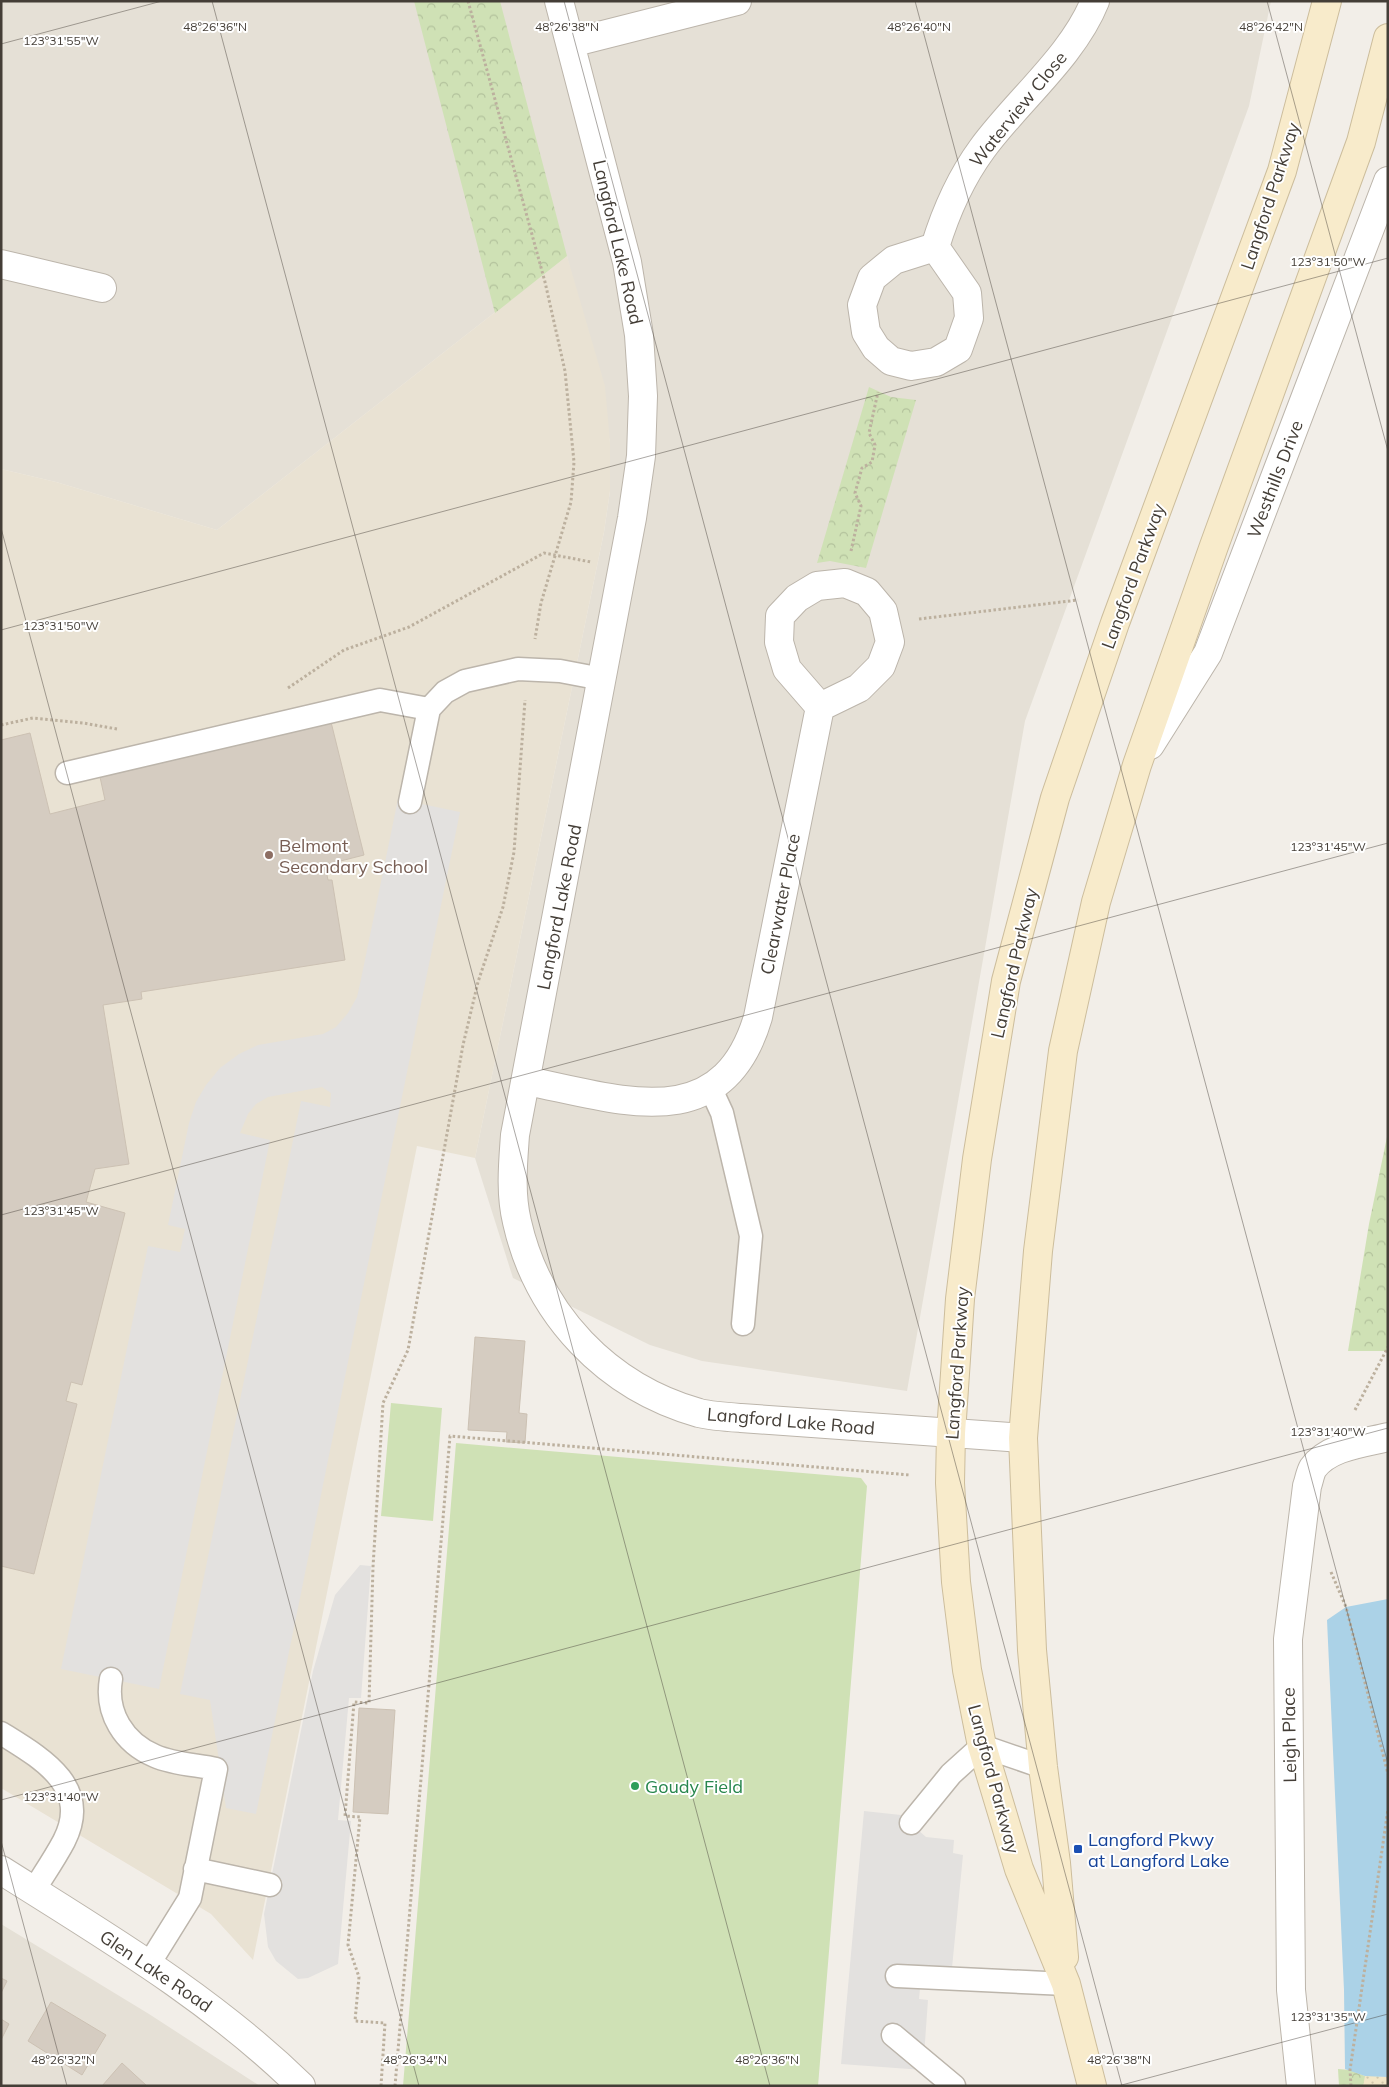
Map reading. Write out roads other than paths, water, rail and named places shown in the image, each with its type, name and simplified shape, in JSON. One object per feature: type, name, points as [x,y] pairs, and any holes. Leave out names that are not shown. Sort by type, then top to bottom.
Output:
[{"type":"main road","name":"Langford Parkway","points":[[1092,2086],[1066,1984],[1019,1869],[982,1746],[967,1670],[956,1582],[950,1483],[950,1433],[960,1299],[977,1159],[1006,982],[1054,798],[1115,623],[1282,171],[1327,1]]},
{"type":"main road","name":"Langford Parkway","points":[[1066,1984],[1056,1863],[1042,1767],[1032,1650],[1024,1438],[1038,1251],[1063,1051],[1096,902],[1138,765],[1361,142],[1388,38]]},
{"type":"street","name":"Langford Lake Road","points":[[559,1],[626,262],[639,334],[643,396],[641,456],[632,518],[527,1081],[515,1134],[512,1177],[516,1220],[529,1265],[551,1304],[576,1338],[604,1365],[634,1386],[665,1401],[701,1413],[741,1418],[1024,1438]]},
{"type":"street","points":[[570,43],[737,1]]},
{"type":"street","name":"Waterview Close","points":[[935,247],[946,210],[982,148],[1068,46],[1091,12],[1095,1]]},
{"type":"street","name":"Westhills Drive","points":[[1138,765],[1208,653],[1388,181]]},
{"type":"street","points":[[935,247],[967,293],[969,318],[958,349],[936,362],[911,366],[891,360],[876,348],[866,332],[862,305],[872,278],[894,260],[935,247]]},
{"type":"street","points":[[1,264],[102,288]]},
{"type":"street","points":[[845,583],[867,592],[883,610],[890,642],[880,666],[858,688],[820,707],[787,669],[778,642],[780,616],[797,598],[817,586],[845,583]]},
{"type":"street","name":"Clearwater Place","points":[[527,1081],[647,1104],[688,1097],[710,1087],[730,1071],[742,1056],[752,1037],[758,1017],[820,707]]},
{"type":"street","name":"Leigh Place","points":[[1301,2086],[1291,1990],[1288,1639],[1308,1486],[1312,1469],[1325,1456],[1343,1448],[1388,1437]]},
{"type":"street","name":"Glen Lake Road","points":[[1,1870],[149,1964],[233,2025],[301,2086]]},
{"type":"lane","points":[[410,802],[429,709],[446,692],[465,681],[518,669],[560,671],[602,679]]},
{"type":"lane","points":[[67,773],[380,700],[429,709]]},
{"type":"lane","points":[[710,1087],[722,1113],[751,1236],[743,1324]]},
{"type":"lane","points":[[111,1679],[110,1706],[117,1724],[131,1740],[156,1757],[216,1769],[190,1898],[149,1964]]},
{"type":"lane","points":[[1,1734],[42,1758],[57,1772],[69,1792],[72,1816],[65,1840],[34,1890]]},
{"type":"lane","points":[[911,1823],[951,1774],[982,1746],[1042,1767]]},
{"type":"lane","points":[[196,1870],[270,1885]]},
{"type":"lane","points":[[897,1976],[1066,1984]]},
{"type":"lane","points":[[893,2035],[954,2086]]},
{"type":"water","points":[[1388,1599],[1388,2077],[1365,2076],[1345,2069],[1344,1990],[1327,1620],[1346,1607]]},
{"type":"place","name":"Belmont Secondary School","points":[[269,855]]},
{"type":"place","name":"Goudy Field","points":[[635,1786]]},
{"type":"place","name":"Langford Pkwy at Langford Lake","points":[[1078,1849]]}]
